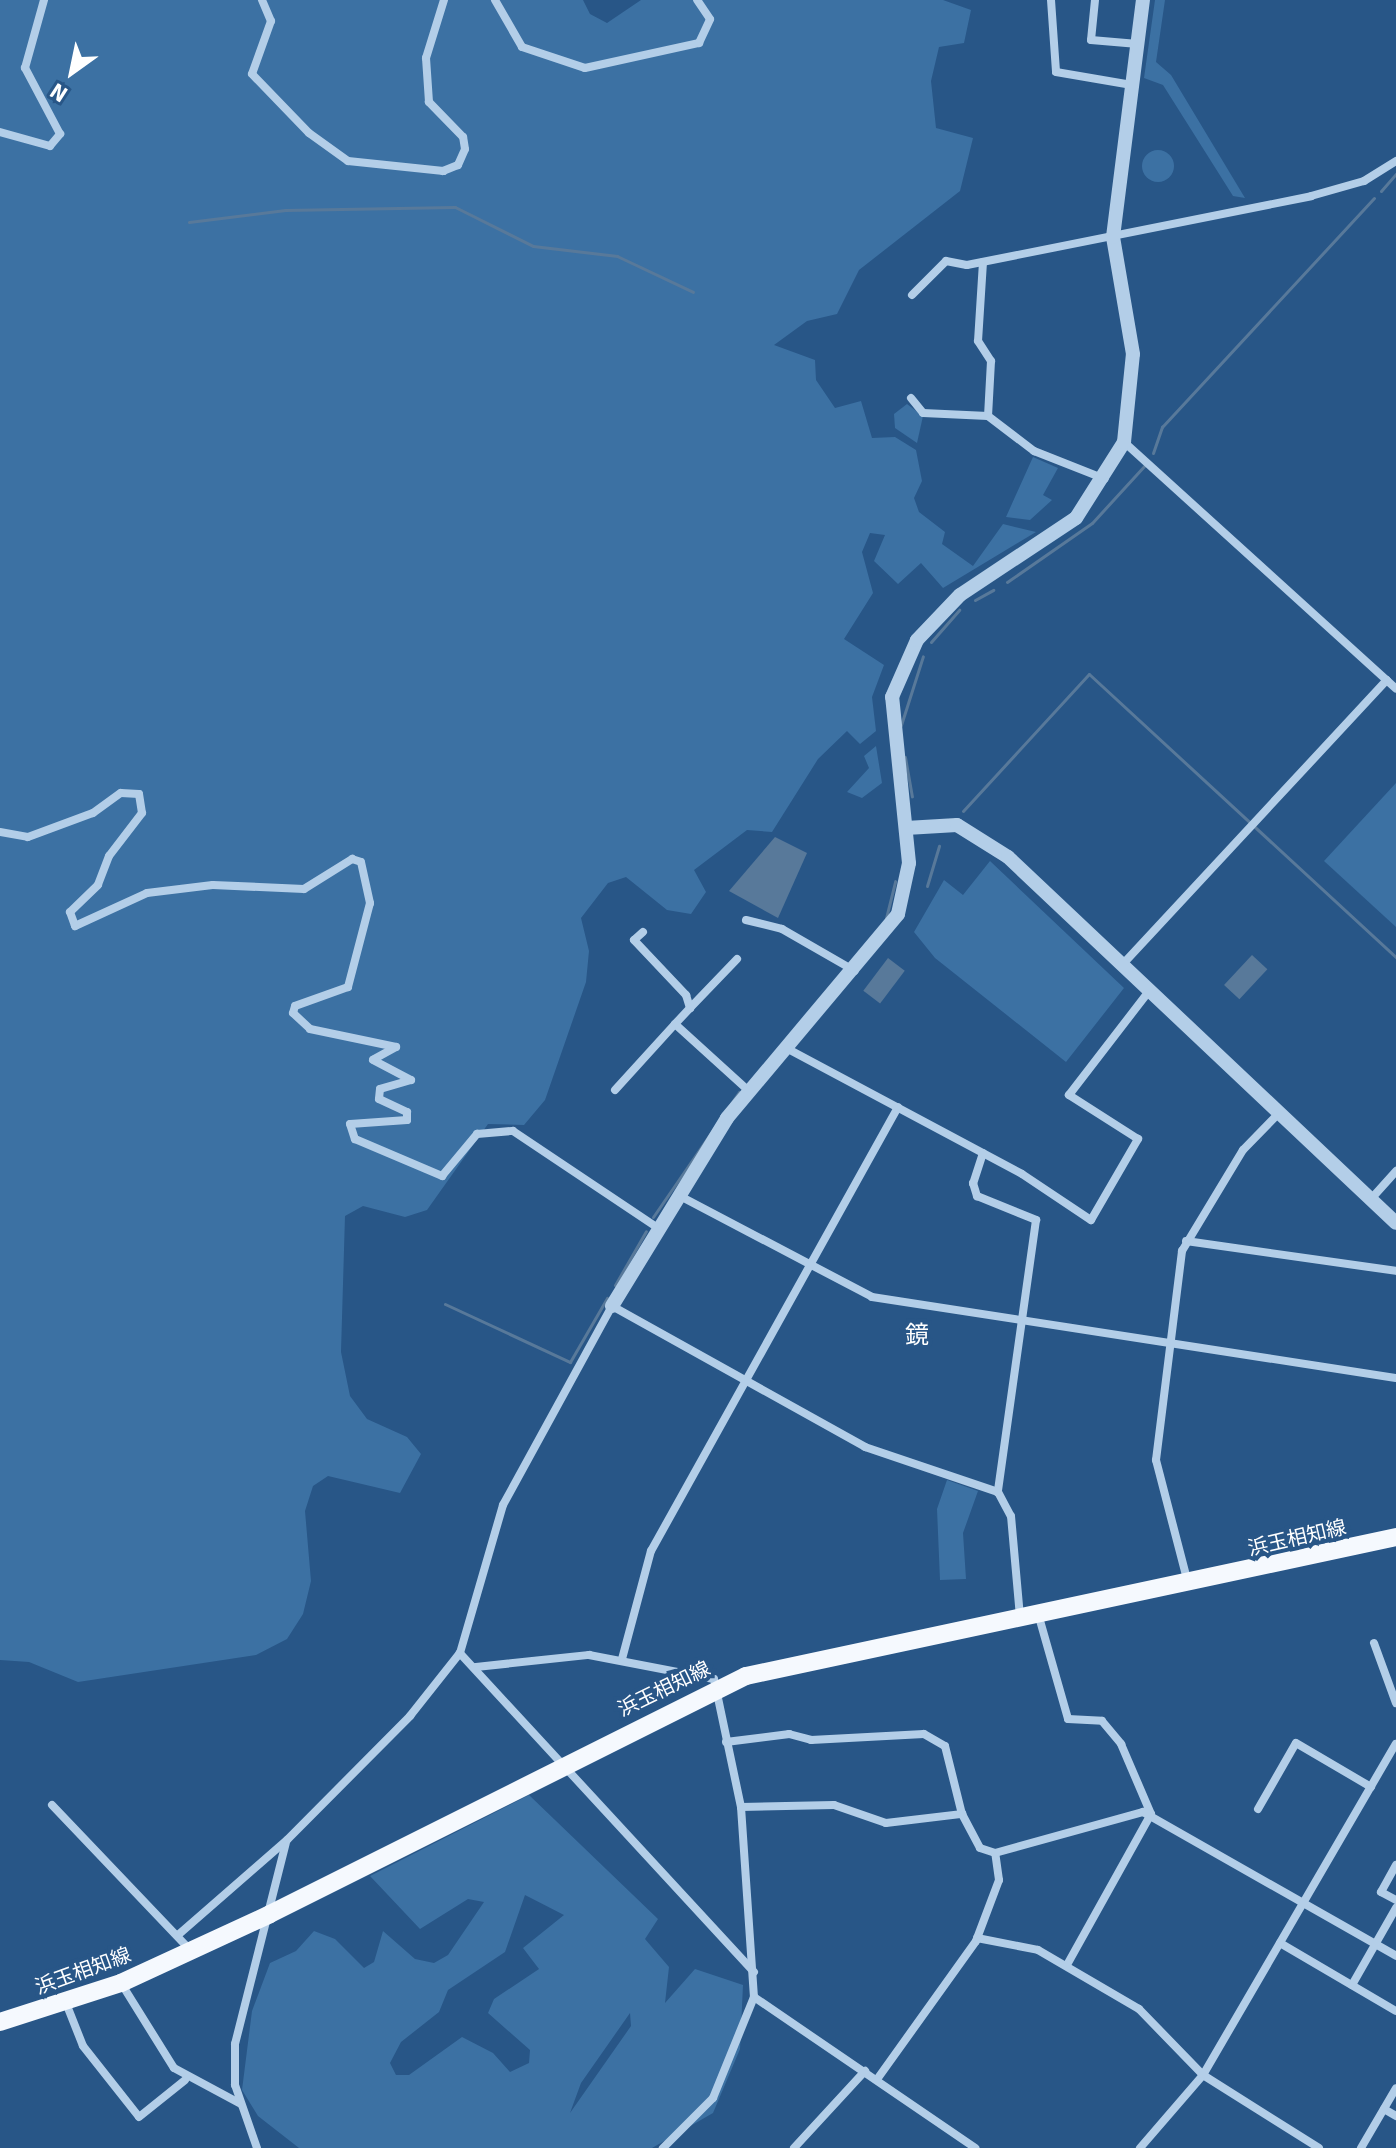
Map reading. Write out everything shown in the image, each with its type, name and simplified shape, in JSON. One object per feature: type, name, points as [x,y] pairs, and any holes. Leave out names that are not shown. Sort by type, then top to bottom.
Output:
[{"type":"main road","name":"浜玉相知線","points":[[0,2022],[121,1983],[191,1951],[270,1914],[716,1687],[1396,1537]]},
{"type":"street","points":[[0,132],[50,146],[60,134],[25,68],[44,0]]},
{"type":"street","points":[[262,0],[271,21],[252,74],[309,133],[348,161],[443,171],[458,165],[465,149],[463,137],[429,102],[426,58],[444,0]]},
{"type":"street","points":[[495,0],[522,47],[585,68],[699,43],[710,19],[697,0]]},
{"type":"street","points":[[1051,0],[1056,72],[1132,85]]},
{"type":"street","points":[[1095,0],[1091,40],[1138,44]]},
{"type":"street","points":[[178,1935],[287,1840],[410,1716],[460,1653],[503,1505],[677,1195],[750,1092],[856,971],[905,897],[906,828],[891,734],[902,666],[940,611],[1048,541],[1105,479],[1124,442],[1133,354],[1113,237],[1143,0]]},
{"type":"street","points":[[912,295],[946,261],[983,262],[1311,196],[1364,181],[1396,161]]},
{"type":"street","points":[[983,262],[978,341],[991,361],[988,416]]},
{"type":"street","points":[[911,398],[923,413],[988,416],[1034,451],[1105,479]]},
{"type":"street","points":[[1124,442],[1396,689]]},
{"type":"street","points":[[1122,965],[1387,680]]},
{"type":"street","points":[[0,832],[28,837],[93,813],[121,793],[139,794],[142,813],[109,856],[98,885],[70,912],[75,926],[147,893],[213,885],[304,889],[352,859],[361,862],[370,903],[348,987],[295,1006],[293,1013],[310,1029],[396,1047],[373,1060],[411,1080],[380,1089],[379,1099],[407,1112],[407,1120],[350,1124],[355,1139],[442,1176],[477,1134],[513,1131],[658,1228]]},
{"type":"street","points":[[906,828],[970,829],[1122,965],[1396,1223]]},
{"type":"street","points":[[746,920],[782,929],[856,971]]},
{"type":"street","points":[[643,932],[634,940],[690,1008]]},
{"type":"street","points":[[615,1090],[737,959]]},
{"type":"street","points":[[788,1049],[983,1153],[1091,1220],[1138,1139],[1069,1095],[1149,991]]},
{"type":"street","points":[[675,1024],[750,1092]]},
{"type":"street","points":[[622,1659],[651,1551],[898,1107]]},
{"type":"street","points":[[1189,1585],[1156,1460],[1186,1241],[1243,1150],[1279,1113]]},
{"type":"street","points":[[983,1153],[973,1183],[977,1196],[1036,1220],[998,1492],[1011,1516],[1030,1619],[1068,1719],[1102,1721],[1121,1744],[1151,1814],[1396,1956]]},
{"type":"street","points":[[1371,1199],[1396,1171]]},
{"type":"street","points":[[677,1195],[809,1268],[872,1297],[1023,1317],[1396,1378]]},
{"type":"street","points":[[1186,1241],[1396,1271]]},
{"type":"street","points":[[612,1306],[865,1447],[998,1492]]},
{"type":"street","points":[[1374,1643],[1396,1703]]},
{"type":"street","points":[[460,1653],[754,1972]]},
{"type":"street","points":[[476,1667],[622,1659],[710,1677],[716,1687],[741,1807],[754,1997],[713,2098],[663,2148]]},
{"type":"street","points":[[726,1742],[789,1734],[811,1740],[924,1734],[945,1746],[962,1814],[980,1848],[995,1853],[1151,1814]]},
{"type":"street","points":[[1258,1809],[1296,1743],[1371,1787]]},
{"type":"street","points":[[1140,2148],[1203,2075],[1396,1744]]},
{"type":"street","points":[[52,1805],[191,1951]]},
{"type":"street","points":[[741,1807],[834,1805],[886,1823],[962,1814]]},
{"type":"street","points":[[1067,1965],[1151,1814]]},
{"type":"street","points":[[257,2148],[241,2104],[235,2044],[287,1840]]},
{"type":"street","points":[[878,2078],[977,1938],[999,1880],[995,1853]]},
{"type":"street","points":[[1396,1865],[1381,1892],[1396,1900]]},
{"type":"street","points":[[1352,1985],[1396,1908]]},
{"type":"street","points":[[977,1938],[1038,1950],[1139,2009],[1203,2075],[1319,2148]]},
{"type":"street","points":[[1280,1943],[1396,2011]]},
{"type":"street","points":[[121,1983],[185,2080],[241,2104]]},
{"type":"street","points":[[754,1997],[878,2078],[975,2148]]},
{"type":"street","points":[[66,2003],[83,2046],[139,2117],[185,2080]]},
{"type":"street","points":[[794,2148],[865,2071]]},
{"type":"street","points":[[1361,2148],[1396,2088]]},
{"type":"street","points":[[1384,2109],[1396,2116]]},
{"type":"shaded area","points":[[0,0],[583,0],[590,14],[607,23],[641,0],[943,0],[971,10],[964,43],[939,47],[931,81],[936,128],[973,138],[960,191],[859,270],[837,314],[807,321],[774,345],[815,360],[816,380],[835,408],[861,401],[872,438],[895,437],[916,450],[922,481],[914,498],[919,512],[945,532],[942,544],[973,566],[1003,524],[1036,532],[943,588],[921,563],[898,584],[874,561],[885,535],[870,533],[862,552],[873,593],[844,639],[884,665],[872,697],[876,731],[860,744],[847,731],[818,759],[772,832],[747,830],[694,870],[706,892],[691,914],[667,910],[626,877],[608,883],[581,918],[589,951],[586,982],[545,1100],[524,1125],[488,1124],[427,1210],[405,1217],[363,1206],[345,1216],[341,1352],[350,1396],[367,1419],[407,1437],[421,1454],[400,1493],[328,1476],[313,1486],[305,1511],[311,1581],[303,1614],[287,1639],[256,1655],[78,1682],[29,1662],[0,1660]]},
{"type":"shaded area","points":[[1155,0],[1165,0],[1156,62],[1171,75],[1245,198],[1233,196],[1163,85],[1144,78]]},
{"type":"shaded area","points":[[1158,150],[1170,154],[1174,166],[1170,178],[1158,182],[1146,178],[1142,166],[1146,154]]},
{"type":"shaded area","points":[[907,404],[923,416],[917,443],[895,428],[894,414]]},
{"type":"shaded area","points":[[1033,457],[1058,468],[1043,495],[1052,500],[1030,520],[1006,517]]},
{"type":"shaded area","points":[[876,746],[882,783],[862,798],[847,792],[869,768],[864,756]]},
{"type":"shaded area","points":[[1396,783],[1396,927],[1324,861]]},
{"type":"shaded area","points":[[775,837],[807,853],[778,918],[729,891]]},
{"type":"shaded area","points":[[990,861],[1124,988],[1066,1062],[935,958],[914,932],[944,880],[963,895]]},
{"type":"shaded area","points":[[1252,955],[1267,969],[1239,999],[1224,985]]},
{"type":"shaded area","points":[[888,958],[905,971],[880,1003],[863,991]]},
{"type":"shaded area","points":[[947,1480],[978,1491],[963,1533],[966,1579],[940,1580],[937,1509]]},
{"type":"shaded area","points":[[529,1795],[658,1919],[645,1939],[669,1967],[665,2003],[695,1969],[743,1985],[740,2049],[713,2113],[652,2148],[299,2148],[258,2116],[242,2090],[252,2011],[270,1963],[296,1951],[314,1931],[335,1939],[364,1968],[374,1962],[383,1931],[415,1959],[434,1963],[448,1955],[484,1902],[468,1899],[420,1929],[370,1876]],"holes":[[[525,1895],[564,1915],[523,1948],[539,1969],[494,1999],[488,2013],[530,2050],[529,2063],[510,2072],[493,2053],[462,2037],[409,2075],[396,2075],[390,2063],[401,2042],[439,2012],[448,1990],[505,1952]],[[630,2013],[631,2026],[570,2113],[581,2083]]]},
{"type":"waterway","points":[[1381,191],[1396,174]]},
{"type":"waterway","points":[[1153,453],[1162,427],[1374,198]]},
{"type":"waterway","points":[[189,222],[285,210],[455,207],[533,246],[617,256],[693,292]]},
{"type":"waterway","points":[[1007,582],[1092,523],[1145,465]]},
{"type":"waterway","points":[[975,600],[993,590]]},
{"type":"waterway","points":[[931,642],[959,610]]},
{"type":"waterway","points":[[901,725],[923,656]]},
{"type":"waterway","points":[[963,811],[1089,674],[1396,957]]},
{"type":"waterway","points":[[905,757],[912,796]]},
{"type":"waterway","points":[[927,886],[939,846]]},
{"type":"waterway","points":[[886,918],[895,881]]},
{"type":"waterway","points":[[653,1217],[739,1092]]},
{"type":"waterway","points":[[615,1285],[646,1231]]},
{"type":"waterway","points":[[445,1304],[570,1362],[607,1298]]},
{"type":"district","name":"鏡","points":[[917,1336]]}]
